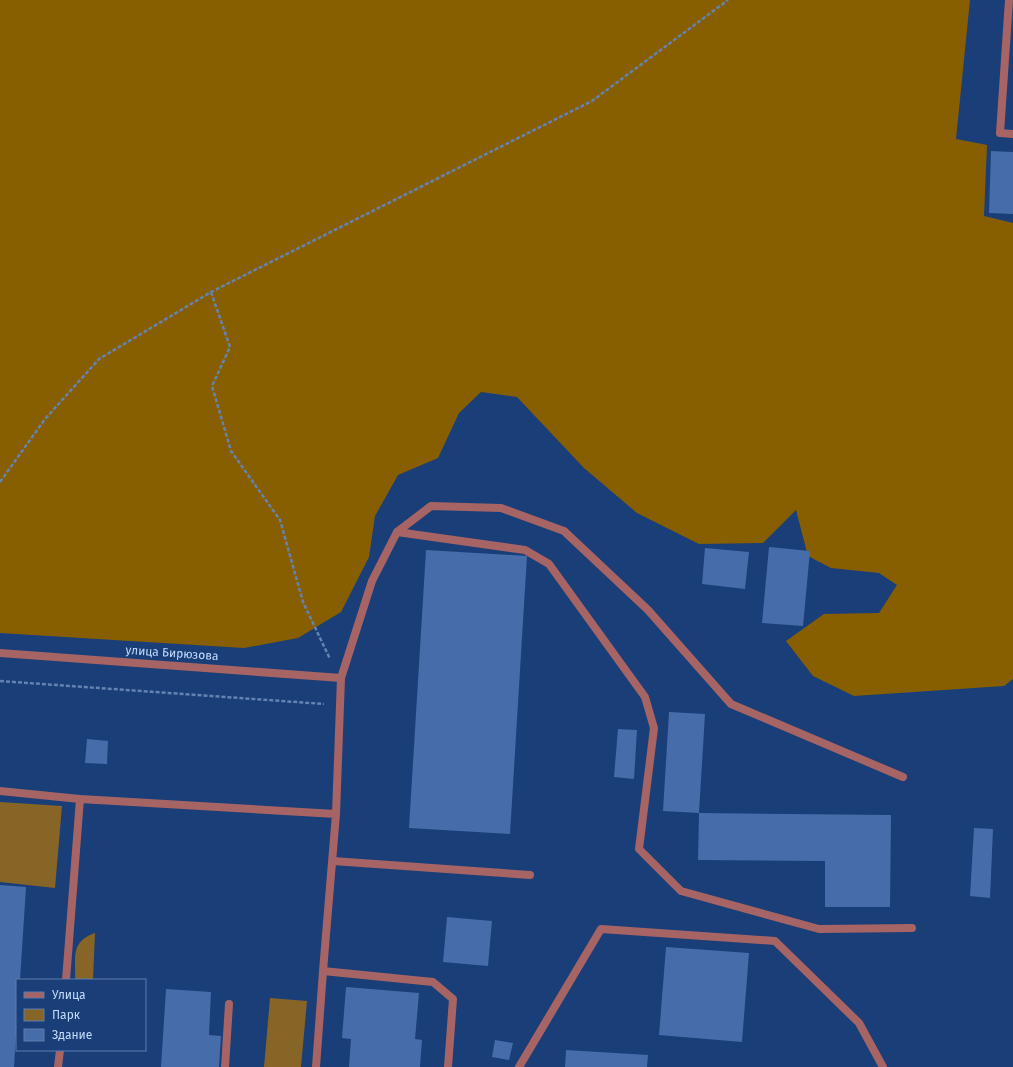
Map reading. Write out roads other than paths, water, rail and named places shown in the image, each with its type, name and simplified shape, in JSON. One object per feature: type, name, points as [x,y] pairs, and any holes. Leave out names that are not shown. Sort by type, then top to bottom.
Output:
[{"type":"street","points":[[1009,0],[1000,133],[1013,134]]},
{"type":"street","points":[[316,1067],[322,971],[333,861],[342,678],[372,581],[397,532],[431,506],[501,508],[564,531],[648,610],[731,704],[902,777]]},
{"type":"street","points":[[397,532],[525,550],[549,564],[645,697],[654,728],[639,849],[681,892],[819,929],[912,928]]},
{"type":"street","name":"улица Бирюзова","points":[[0,653],[342,678]]},
{"type":"street","points":[[0,791],[80,799],[336,814]]},
{"type":"street","points":[[66,979],[80,799]]},
{"type":"street","points":[[333,861],[530,875]]},
{"type":"street","points":[[519,1067],[601,929],[775,941],[858,1023],[883,1067]]},
{"type":"street","points":[[322,971],[433,982],[453,999],[448,1067]]},
{"type":"street","points":[[225,1067],[229,1004]]},
{"type":"street","points":[[58,1067],[60,1051]]}]
